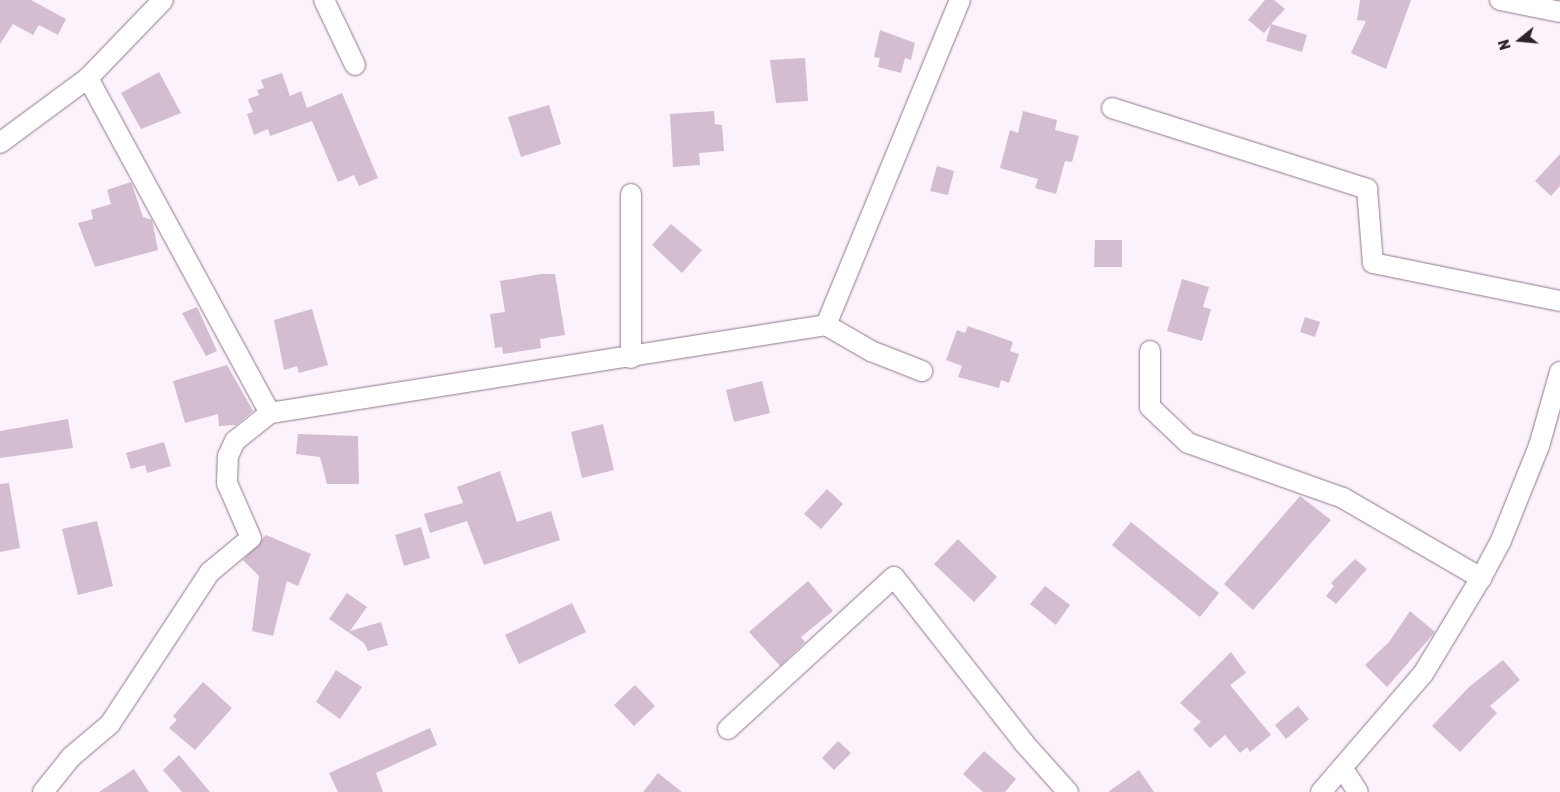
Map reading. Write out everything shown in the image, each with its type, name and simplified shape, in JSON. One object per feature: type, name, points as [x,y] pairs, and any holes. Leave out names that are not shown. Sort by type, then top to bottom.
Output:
[{"type":"street","points":[[0,143],[88,78],[164,0]]},
{"type":"street","points":[[324,0],[355,65]]},
{"type":"street","points":[[826,325],[960,0]]},
{"type":"street","points":[[1500,0],[1560,12]]},
{"type":"street","points":[[88,78],[270,414]]},
{"type":"street","points":[[1112,108],[1367,189],[1373,263],[1560,300]]},
{"type":"street","points":[[631,194],[632,358]]},
{"type":"street","points":[[42,792],[71,757],[110,724],[210,572],[251,538],[227,483],[228,456],[235,441],[270,414],[632,358],[826,325],[871,351],[922,371]]},
{"type":"street","points":[[1150,351],[1150,407],[1188,443],[1343,498],[1481,578]]},
{"type":"street","points":[[1321,792],[1343,769],[1422,674],[1481,578],[1500,543],[1538,446],[1560,372]]},
{"type":"street","points":[[728,729],[894,577],[1024,743],[1068,792]]},
{"type":"street","points":[[1343,769],[1358,792]]},
{"type":"building","points":[[0,0],[31,0],[66,19],[58,35],[39,25],[33,35],[13,24],[0,44]]},
{"type":"building","points":[[1265,0],[1274,0],[1285,9],[1271,24],[1307,35],[1302,52],[1266,41],[1271,25],[1264,33],[1248,20]]},
{"type":"building","points":[[1360,0],[1411,0],[1386,69],[1351,53],[1366,21],[1357,20]]},
{"type":"building","points":[[880,30],[915,43],[911,60],[905,58],[901,73],[878,67],[880,58],[874,57]]},
{"type":"building","points":[[805,58],[808,101],[776,103],[770,60]]},
{"type":"building","points":[[159,72],[181,113],[141,129],[121,93]]},
{"type":"building","points":[[282,73],[290,96],[301,91],[307,108],[342,93],[378,178],[359,186],[354,175],[338,182],[312,121],[270,136],[268,129],[254,135],[247,114],[253,112],[248,99],[259,95],[257,90],[264,88],[261,80]]},
{"type":"building","points":[[549,105],[561,144],[521,157],[508,117]]},
{"type":"building","points":[[714,111],[715,124],[722,125],[724,151],[699,153],[700,165],[673,167],[670,114]]},
{"type":"building","points":[[1023,111],[1057,120],[1055,130],[1079,136],[1072,162],[1065,161],[1056,194],[1035,188],[1038,179],[1000,168],[1010,130],[1018,133]]},
{"type":"building","points":[[1560,154],[1560,186],[1551,196],[1535,181]]},
{"type":"building","points":[[937,166],[954,171],[948,195],[930,191]]},
{"type":"building","points":[[131,182],[143,217],[152,220],[158,250],[95,267],[78,223],[93,219],[91,210],[111,204],[107,190]]},
{"type":"building","points":[[671,224],[702,250],[682,273],[652,245]]},
{"type":"building","points":[[1095,240],[1122,240],[1122,267],[1094,267]]},
{"type":"building","points":[[541,274],[555,274],[565,335],[540,339],[541,348],[503,354],[502,347],[495,348],[490,314],[505,312],[500,281]]},
{"type":"building","points":[[1182,279],[1209,287],[1203,307],[1211,309],[1202,341],[1167,331]]},
{"type":"building","points":[[197,307],[217,351],[206,356],[182,313]]},
{"type":"building","points":[[312,309],[328,365],[299,373],[297,366],[284,370],[274,320]]},
{"type":"building","points":[[1305,317],[1320,322],[1315,337],[1300,332]]},
{"type":"building","points":[[968,326],[1013,342],[1010,351],[1019,354],[1009,383],[1001,380],[999,388],[958,377],[962,366],[946,360],[957,330],[965,333]]},
{"type":"building","points":[[227,365],[253,411],[236,425],[219,426],[218,414],[185,423],[173,381]]},
{"type":"building","points":[[762,381],[770,413],[734,422],[726,390]]},
{"type":"building","points":[[68,419],[73,448],[0,458],[0,431]]},
{"type":"building","points":[[603,424],[614,470],[582,478],[571,432]]},
{"type":"building","points":[[298,434],[358,436],[359,484],[327,484],[320,457],[296,454]]},
{"type":"building","points":[[164,442],[171,466],[147,473],[145,465],[131,469],[126,453]]},
{"type":"building","points":[[500,471],[517,522],[551,511],[560,540],[484,565],[467,521],[430,533],[424,514],[463,503],[457,487]]},
{"type":"building","points":[[9,483],[20,548],[0,552],[0,484]]},
{"type":"building","points":[[827,489],[843,504],[821,529],[804,514]]},
{"type":"building","points":[[1300,496],[1331,520],[1253,610],[1224,584]]},
{"type":"building","points":[[97,521],[113,586],[78,595],[62,529]]},
{"type":"building","points":[[1131,522],[1219,593],[1200,617],[1112,545]]},
{"type":"building","points":[[421,527],[430,558],[404,566],[395,535]]},
{"type":"building","points":[[266,535],[311,554],[298,586],[287,581],[273,636],[252,631],[259,576],[243,560]]},
{"type":"building","points":[[958,539],[997,577],[974,602],[934,564]]},
{"type":"building","points":[[1355,559],[1367,569],[1336,604],[1326,596],[1334,586],[1331,583]]},
{"type":"building","points":[[808,581],[833,611],[801,637],[805,642],[780,666],[749,632]]},
{"type":"building","points":[[1045,586],[1070,605],[1056,625],[1030,604]]},
{"type":"building","points":[[347,593],[367,607],[350,631],[381,622],[388,645],[368,651],[364,643],[329,619]]},
{"type":"building","points":[[572,603],[586,632],[519,664],[505,635]]},
{"type":"building","points":[[1410,611],[1435,632],[1387,687],[1365,665],[1389,642]]},
{"type":"building","points":[[1231,652],[1246,673],[1230,685],[1271,735],[1250,752],[1247,747],[1240,753],[1225,735],[1210,748],[1193,729],[1201,722],[1180,703]]},
{"type":"building","points":[[1503,660],[1520,680],[1490,706],[1497,713],[1460,752],[1432,726],[1469,687]]},
{"type":"building","points":[[336,670],[362,687],[340,719],[316,702]]},
{"type":"building","points":[[203,682],[232,708],[195,750],[169,728],[177,720],[173,716]]},
{"type":"building","points":[[635,685],[655,706],[634,726],[614,705]]},
{"type":"building","points":[[1298,706],[1309,719],[1286,739],[1275,725]]},
{"type":"building","points":[[430,728],[437,745],[376,773],[383,792],[338,792],[329,773]]},
{"type":"building","points":[[838,741],[851,753],[834,770],[822,758]]},
{"type":"building","points":[[984,751],[1016,779],[1005,792],[983,792],[963,774]]},
{"type":"building","points":[[179,755],[210,792],[182,792],[163,770]]},
{"type":"building","points":[[134,769],[149,792],[99,792]]},
{"type":"building","points":[[1139,770],[1154,792],[1108,792]]},
{"type":"building","points":[[658,773],[682,792],[643,792]]}]
